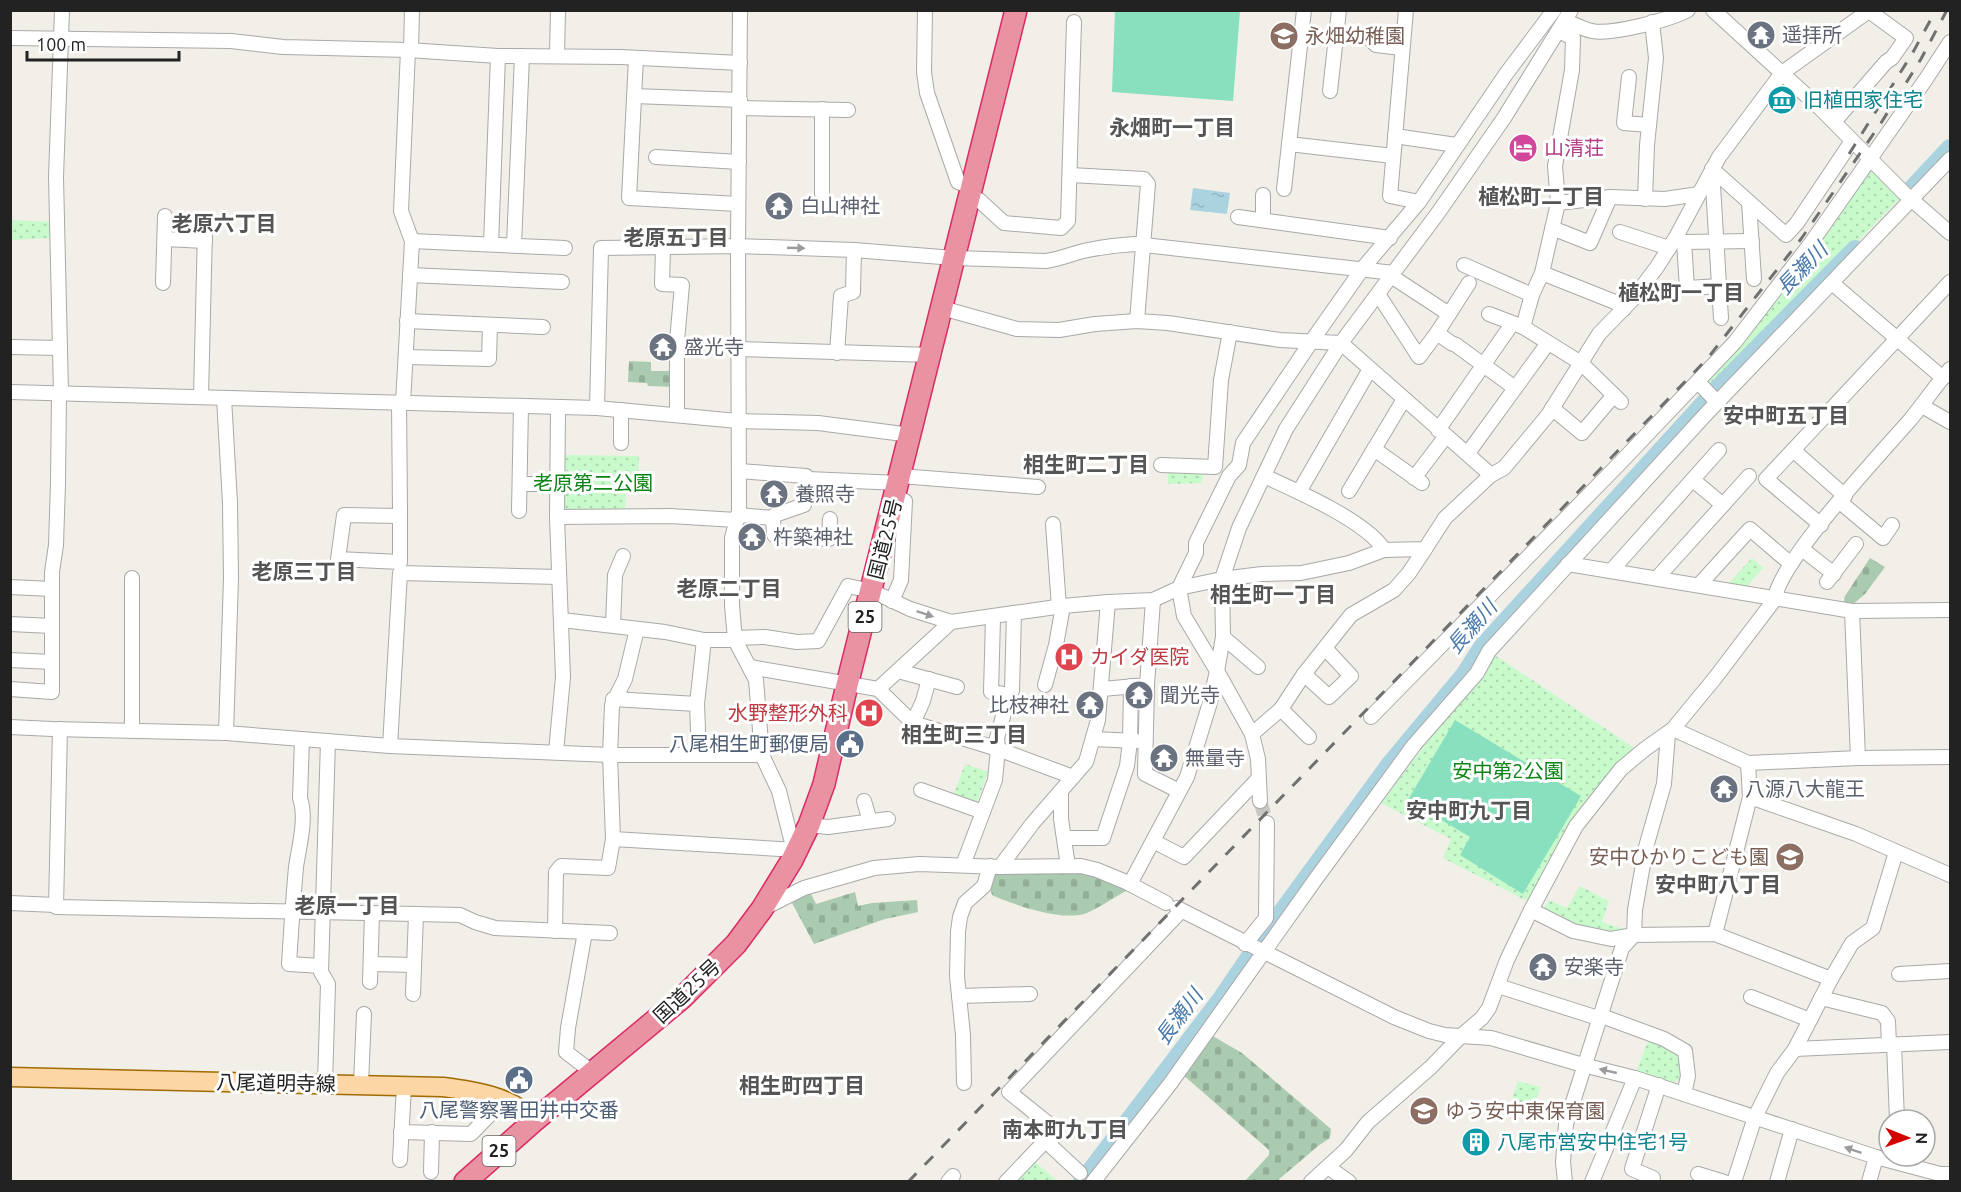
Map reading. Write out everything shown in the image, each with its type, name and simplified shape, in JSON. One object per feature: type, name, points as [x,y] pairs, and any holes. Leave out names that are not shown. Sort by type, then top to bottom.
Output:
[{"type":"highway","name":"国道25号","points":[[465,1182],[534,1121],[682,998],[736,944],[762,909],[797,850],[824,784],[1016,10]]},
{"type":"main road","name":"八尾道明寺線","points":[[10,1077],[443,1087],[487,1094],[528,1114],[534,1121]]},
{"type":"street","points":[[10,689],[52,692],[52,589],[60,393],[56,177],[62,10]]},
{"type":"street","points":[[400,516],[344,515],[338,559],[400,562],[401,403],[406,357],[412,241],[400,211],[412,10]]},
{"type":"street","points":[[557,56],[558,10]]},
{"type":"street","points":[[740,10],[738,471],[737,517],[732,549],[732,605],[735,639],[756,680],[762,755],[779,791],[791,839],[797,850]]},
{"type":"street","points":[[925,10],[924,72],[927,93],[958,182],[972,192],[1004,223],[1061,228],[1068,221],[1074,22]]},
{"type":"street","points":[[1284,189],[1304,10]]},
{"type":"street","points":[[1330,91],[1339,10]]},
{"type":"street","points":[[1406,10],[1390,196],[1419,202]]},
{"type":"street","points":[[1260,801],[1258,759],[1252,734],[1184,616],[1179,588],[1196,553],[1196,543],[1233,472],[1239,465],[1244,443],[1363,268],[1419,202],[1506,74],[1554,10]]},
{"type":"street","points":[[1565,21],[1592,31],[1606,32],[1652,22],[1688,10]]},
{"type":"street","points":[[1713,10],[1834,122],[1909,197],[1950,233]]},
{"type":"street","points":[[1252,734],[1281,709],[1304,674],[1351,615],[1394,590],[1409,573],[1444,518],[1491,475],[1504,468],[1552,408],[1599,334],[1624,309],[1676,243],[1712,169],[1782,73],[1869,11],[1906,38],[1892,58],[1834,122]]},
{"type":"street","points":[[1374,449],[1418,480],[1442,433],[1483,365],[1517,326],[1542,273],[1558,203],[1555,166],[1572,70],[1573,38],[1565,21]]},
{"type":"street","points":[[1130,884],[1186,777],[1209,706],[1223,637],[1222,579],[1239,528],[1286,429],[1341,343],[1504,118],[1565,21]]},
{"type":"street","points":[[1645,199],[1656,58],[1652,22]]},
{"type":"street","points":[[1336,35],[1368,37],[1376,45],[1402,48]]},
{"type":"street","points":[[10,38],[231,41],[283,47],[740,63]]},
{"type":"street","points":[[1371,717],[1735,342],[1771,297],[1870,160],[1950,42]]},
{"type":"street","points":[[491,244],[498,56]]},
{"type":"street","points":[[514,245],[522,56]]},
{"type":"street","points":[[636,58],[629,198],[738,204]]},
{"type":"street","points":[[1629,77],[1624,123],[1649,125]]},
{"type":"street","points":[[634,96],[848,110]]},
{"type":"street","points":[[822,109],[822,194]]},
{"type":"street","points":[[1395,136],[1456,146]]},
{"type":"street","points":[[1712,169],[1786,235],[1797,223],[1852,141]]},
{"type":"street","points":[[1289,144],[1393,156]]},
{"type":"street","points":[[656,157],[739,162]]},
{"type":"street","points":[[1093,1182],[1170,1084],[1256,949],[1315,880],[1414,745],[1477,673],[1489,651],[1714,399],[1832,283],[1909,197],[1950,159]]},
{"type":"street","points":[[1712,169],[1721,318]]},
{"type":"street","points":[[1070,175],[1144,179],[1148,184],[1137,321]]},
{"type":"street","points":[[1558,203],[1610,197],[1665,200],[1699,194]]},
{"type":"street","points":[[1263,195],[1263,219]]},
{"type":"street","points":[[1552,228],[1590,243],[1610,197]]},
{"type":"street","points":[[1749,202],[1754,279]]},
{"type":"street","points":[[163,283],[165,216]]},
{"type":"street","points":[[1238,217],[1390,238]]},
{"type":"street","points":[[1620,231],[1676,243],[1752,241]]},
{"type":"street","points":[[165,240],[205,235],[201,397]]},
{"type":"street","points":[[412,241],[565,248]]},
{"type":"street","points":[[1676,243],[1687,288],[1720,286]]},
{"type":"street","points":[[597,408],[601,248],[738,246],[1046,261],[1085,250],[1116,245],[1144,245],[1363,268],[1392,274],[1449,314]]},
{"type":"street","points":[[663,248],[662,284],[682,285],[677,341],[677,414]]},
{"type":"street","points":[[837,353],[841,296],[853,292],[854,250]]},
{"type":"street","points":[[1464,265],[1532,295]]},
{"type":"street","points":[[1542,273],[1615,302],[1624,309]]},
{"type":"street","points":[[410,274],[562,282]]},
{"type":"street","points":[[1821,525],[1766,479],[1950,282]]},
{"type":"street","points":[[1378,294],[1419,357],[1468,283]]},
{"type":"street","points":[[1311,1182],[1351,1145],[1364,1126],[1482,1018],[1489,1008],[1531,910],[1576,826],[1621,770],[1645,749],[1671,732],[1775,599],[1776,592],[1791,564],[1802,549],[1947,373],[1896,340],[1832,283]]},
{"type":"street","points":[[942,308],[1017,329],[1059,330],[1095,324],[1137,321],[1168,323],[1280,340],[1341,343],[1491,475]]},
{"type":"street","points":[[1489,314],[1517,326],[1581,363],[1617,398],[1582,433],[1552,408]]},
{"type":"street","points":[[407,321],[543,327]]},
{"type":"street","points":[[406,357],[489,359],[490,325]]},
{"type":"street","points":[[1215,467],[1221,380],[1230,332]]},
{"type":"street","points":[[1437,333],[1515,388]]},
{"type":"street","points":[[1468,453],[1548,343]]},
{"type":"street","points":[[10,347],[60,348]]},
{"type":"street","points":[[738,348],[931,355]]},
{"type":"street","points":[[1299,492],[1370,369]]},
{"type":"street","points":[[1698,382],[1714,399]]},
{"type":"street","points":[[10,392],[597,408],[738,421],[818,423],[910,435]]},
{"type":"street","points":[[224,398],[230,502],[231,578],[226,733]]},
{"type":"street","points":[[1349,491],[1404,399]]},
{"type":"street","points":[[519,511],[521,406]]},
{"type":"street","points":[[1922,406],[1950,422]]},
{"type":"street","points":[[556,752],[563,677],[557,517],[558,408]]},
{"type":"street","points":[[621,410],[621,443]]},
{"type":"street","points":[[1611,571],[1719,450]]},
{"type":"street","points":[[1793,450],[1883,538],[1892,525]]},
{"type":"street","points":[[1161,465],[1215,467],[1233,472]]},
{"type":"street","points":[[738,471],[806,476],[808,479],[899,485],[1038,487]]},
{"type":"street","points":[[1264,476],[1299,492],[1354,524],[1378,541],[1384,550]]},
{"type":"street","points":[[1657,578],[1749,476]]},
{"type":"street","points":[[557,517],[773,518],[804,505],[808,479]]},
{"type":"street","points":[[1693,480],[1723,504]]},
{"type":"street","points":[[520,484],[558,484]]},
{"type":"street","points":[[892,601],[901,580],[904,501],[899,485]]},
{"type":"street","points":[[773,518],[774,535],[829,538],[830,519]]},
{"type":"street","points":[[1045,685],[1056,645],[1061,607],[1053,524]]},
{"type":"street","points":[[1699,585],[1750,529],[1791,564]]},
{"type":"street","points":[[1802,549],[1831,578],[1856,544]]},
{"type":"street","points":[[562,620],[613,625],[704,640],[765,637],[797,642],[818,641],[848,586],[872,591],[910,609],[951,622],[1061,607],[1153,600],[1179,588],[1222,579],[1262,573],[1301,573],[1349,563],[1384,550],[1425,549]]},
{"type":"street","points":[[613,625],[615,575],[623,556]]},
{"type":"street","points":[[1568,564],[1852,610],[1950,610]]},
{"type":"street","points":[[390,746],[400,573],[559,577]]},
{"type":"street","points":[[132,578],[132,731]]},
{"type":"street","points":[[10,587],[52,589]]},
{"type":"street","points":[[1144,774],[1153,600]]},
{"type":"street","points":[[964,1083],[963,1035],[957,976],[960,917],[965,903],[984,886],[995,866],[1086,762],[1098,720],[1108,602]]},
{"type":"street","points":[[1852,610],[1858,758]]},
{"type":"street","points":[[963,865],[995,780],[997,738],[1012,691],[1014,613]]},
{"type":"street","points":[[993,618],[991,692],[1009,695]]},
{"type":"street","points":[[878,689],[951,622]]},
{"type":"street","points":[[10,624],[52,626]]},
{"type":"street","points":[[555,931],[556,872],[561,866],[608,867],[613,839],[610,755],[613,699],[624,680],[637,629]]},
{"type":"street","points":[[1223,637],[1258,667]]},
{"type":"street","points":[[699,755],[697,704],[704,640]]},
{"type":"street","points":[[1304,674],[1329,697],[1351,676],[1325,648]]},
{"type":"street","points":[[10,660],[52,662]]},
{"type":"street","points":[[750,666],[878,689],[913,723],[998,749],[1073,777]]},
{"type":"street","points":[[898,671],[957,687]]},
{"type":"street","points":[[913,723],[921,708],[929,679]]},
{"type":"street","points":[[1102,688],[1147,685]]},
{"type":"street","points":[[1064,838],[1102,838],[1127,766],[1131,686]]},
{"type":"street","points":[[613,699],[697,704]]},
{"type":"street","points":[[1281,709],[1309,737]]},
{"type":"street","points":[[10,727],[226,733],[390,746],[610,755],[762,755]]},
{"type":"street","points":[[56,905],[60,729]]},
{"type":"street","points":[[1671,732],[1748,764],[1858,758],[1950,757]]},
{"type":"street","points":[[1564,1182],[1566,1124],[1622,948],[1634,936],[1635,910],[1646,847],[1664,784],[1671,732]]},
{"type":"street","points":[[302,739],[301,834],[289,964],[321,966]]},
{"type":"street","points":[[1093,739],[1146,741]]},
{"type":"street","points":[[325,1084],[328,984],[321,972],[321,966],[328,741]]},
{"type":"street","points":[[1714,934],[1750,797],[1748,764]]},
{"type":"street","points":[[1127,766],[1179,791]]},
{"type":"street","points":[[1153,842],[1184,857],[1258,779]]},
{"type":"street","points":[[921,790],[983,812]]},
{"type":"street","points":[[1061,791],[1061,819],[1068,866]]},
{"type":"street","points":[[1750,797],[1856,834],[1950,875]]},
{"type":"street","points":[[864,801],[870,821]]},
{"type":"street","points":[[808,825],[828,827],[888,819]]},
{"type":"street","points":[[1256,949],[1266,918],[1267,823]]},
{"type":"street","points":[[613,839],[797,850]]},
{"type":"street","points":[[1734,1182],[1755,1117],[1776,1073],[1795,1049],[1852,943],[1873,928],[1896,852]]},
{"type":"street","points":[[762,909],[804,888],[874,868],[919,864],[1081,866],[1130,884],[1394,1017],[1429,1031],[1445,1035],[1491,1038],[1583,1065],[1635,1077],[1876,1157],[1869,1182]]},
{"type":"street","points":[[10,903],[56,905],[56,907],[460,915],[495,928],[610,933]]},
{"type":"street","points":[[1080,1173],[1051,1146],[1050,1125],[1010,1092],[1174,907]]},
{"type":"street","points":[[1531,910],[1573,931],[1611,939],[1634,936],[1714,934],[1831,979]]},
{"type":"street","points":[[370,982],[372,913]]},
{"type":"street","points":[[413,994],[416,914]]},
{"type":"street","points":[[585,932],[566,1052],[592,1072]]},
{"type":"street","points":[[371,964],[414,965]]},
{"type":"street","points":[[1899,974],[1950,972]]},
{"type":"street","points":[[1498,986],[1599,1016],[1664,1039],[1685,1051],[1688,1076],[1684,1094]]},
{"type":"street","points":[[959,996],[1030,994]]},
{"type":"street","points":[[1751,996],[1810,1020]]},
{"type":"street","points":[[1821,998],[1882,1012],[1888,1021],[1892,1044],[1896,1108]]},
{"type":"street","points":[[361,1084],[364,1014]]},
{"type":"street","points":[[1795,1049],[1950,1042]]},
{"type":"street","points":[[1592,1182],[1635,1077]]},
{"type":"street","points":[[1652,1182],[1653,1178],[1632,1169],[1659,1085]]},
{"type":"street","points":[[400,1160],[404,1086]]},
{"type":"street","points":[[401,1132],[471,1134],[503,1101]]},
{"type":"street","points":[[1779,1181],[1792,1129]]},
{"type":"street","points":[[431,1173],[432,1132]]},
{"type":"street","points":[[1006,1182],[1050,1136]]},
{"type":"street","points":[[1328,1167],[1349,1182]]},
{"type":"street","points":[[1921,1168],[1944,1176]]},
{"type":"street","points":[[1698,1174],[1725,1182]]},
{"type":"green space","points":[[1115,11],[1240,11],[1233,101],[1112,92]]},
{"type":"green space","points":[[1874,171],[1902,196],[1712,391],[1705,382],[1865,172]]},
{"type":"green space","points":[[11,220],[53,222],[53,238],[11,240]]},
{"type":"green space","points":[[629,361],[651,362],[651,371],[674,371],[674,387],[648,386],[647,383],[628,382]]},
{"type":"green space","name":"老原第二公園","points":[[565,455],[639,456],[638,487],[626,487],[625,512],[564,512]]},
{"type":"green space","points":[[1168,471],[1204,472],[1201,483],[1168,484]]},
{"type":"green space","points":[[1752,558],[1763,568],[1746,587],[1729,583]]},
{"type":"green space","points":[[1870,558],[1885,567],[1865,594],[1851,606],[1843,605],[1845,596]]},
{"type":"green space","name":"安中第2公園","points":[[1493,654],[1636,749],[1626,755],[1573,821],[1529,902],[1443,858],[1451,839],[1381,803]]},
{"type":"green space","points":[[1455,720],[1581,796],[1523,894],[1460,855],[1470,837],[1408,800]]},
{"type":"green space","points":[[965,764],[988,772],[976,805],[953,796]]},
{"type":"green space","points":[[1075,870],[1096,875],[1128,890],[1087,913],[1065,915],[1039,911],[1013,903],[992,895],[990,888],[994,872]]},
{"type":"green space","points":[[1580,886],[1609,901],[1602,922],[1623,929],[1622,933],[1616,936],[1576,926],[1545,913],[1544,908],[1549,900],[1567,908]]},
{"type":"green space","points":[[810,892],[816,904],[855,892],[858,906],[917,900],[918,912],[885,919],[814,944],[792,903]]},
{"type":"green space","points":[[1211,1035],[1242,1053],[1331,1129],[1330,1138],[1277,1181],[1245,1181],[1269,1155],[1269,1150],[1182,1074]]},
{"type":"green space","points":[[1650,1039],[1671,1050],[1678,1057],[1680,1079],[1674,1082],[1636,1073]]},
{"type":"green space","points":[[1518,1081],[1540,1087],[1534,1110],[1529,1114],[1509,1107]]},
{"type":"green space","points":[[1034,1161],[1057,1181],[1021,1181],[1018,1179]]},
{"type":"water","points":[[1193,188],[1230,193],[1227,214],[1190,210]]},
{"type":"waterway","name":"長瀬川","points":[[1907,194],[1950,148]]},
{"type":"waterway","name":"長瀬川","points":[[1082,1182],[1221,999],[1259,943],[1390,764],[1464,675],[1482,647],[1715,391],[1855,249]]},
{"type":"tunnel","points":[[1260,801],[1267,823]]},
{"type":"railway","points":[[1849,154],[1912,54],[1936,10]]},
{"type":"railway","points":[[908,1182],[1707,359],[1801,239],[1881,123],[1921,59],[1947,10]]},
{"type":"place","name":"遥拝所","points":[[1761,35]]},
{"type":"place","name":"永畑幼稚園","points":[[1284,36]]},
{"type":"place","name":"旧植田家住宅","points":[[1782,100]]},
{"type":"place","name":"山清荘","points":[[1523,148]]},
{"type":"place","name":"白山神社","points":[[779,206]]},
{"type":"place","name":"盛光寺","points":[[663,347]]},
{"type":"place","name":"養照寺","points":[[774,494]]},
{"type":"place","name":"杵築神社","points":[[752,537]]},
{"type":"place","name":"カイダ医院","points":[[1069,657]]},
{"type":"place","name":"聞光寺","points":[[1139,695]]},
{"type":"place","name":"比枝神社","points":[[1090,705]]},
{"type":"place","name":"水野整形外科","points":[[869,713]]},
{"type":"place","name":"八尾相生町郵便局","points":[[850,744]]},
{"type":"place","name":"無量寺","points":[[1164,758]]},
{"type":"place","name":"八源八大龍王","points":[[1724,789]]},
{"type":"place","name":"安中ひかりこども園","points":[[1790,857]]},
{"type":"place","name":"安楽寺","points":[[1543,967]]},
{"type":"place","name":"八尾警察署田井中交番","points":[[519,1080]]},
{"type":"place","name":"ゆう安中東保育園","points":[[1424,1111]]},
{"type":"place","name":"八尾市営安中住宅1号","points":[[1476,1142]]},
{"type":"district","name":"永畑町一丁目","points":[[1172,128]]},
{"type":"district","name":"植松町二丁目","points":[[1541,197]]},
{"type":"district","name":"老原六丁目","points":[[224,224]]},
{"type":"district","name":"老原五丁目","points":[[676,238]]},
{"type":"district","name":"植松町一丁目","points":[[1681,293]]},
{"type":"district","name":"安中町五丁目","points":[[1786,416]]},
{"type":"district","name":"相生町二丁目","points":[[1086,465]]},
{"type":"district","name":"老原三丁目","points":[[304,572]]},
{"type":"district","name":"老原二丁目","points":[[729,589]]},
{"type":"district","name":"相生町一丁目","points":[[1273,595]]},
{"type":"district","name":"相生町三丁目","points":[[964,735]]},
{"type":"district","name":"安中町九丁目","points":[[1469,811]]},
{"type":"district","name":"安中町八丁目","points":[[1718,885]]},
{"type":"district","name":"老原一丁目","points":[[347,906]]},
{"type":"district","name":"相生町四丁目","points":[[802,1086]]},
{"type":"district","name":"南本町九丁目","points":[[1065,1130]]}]
